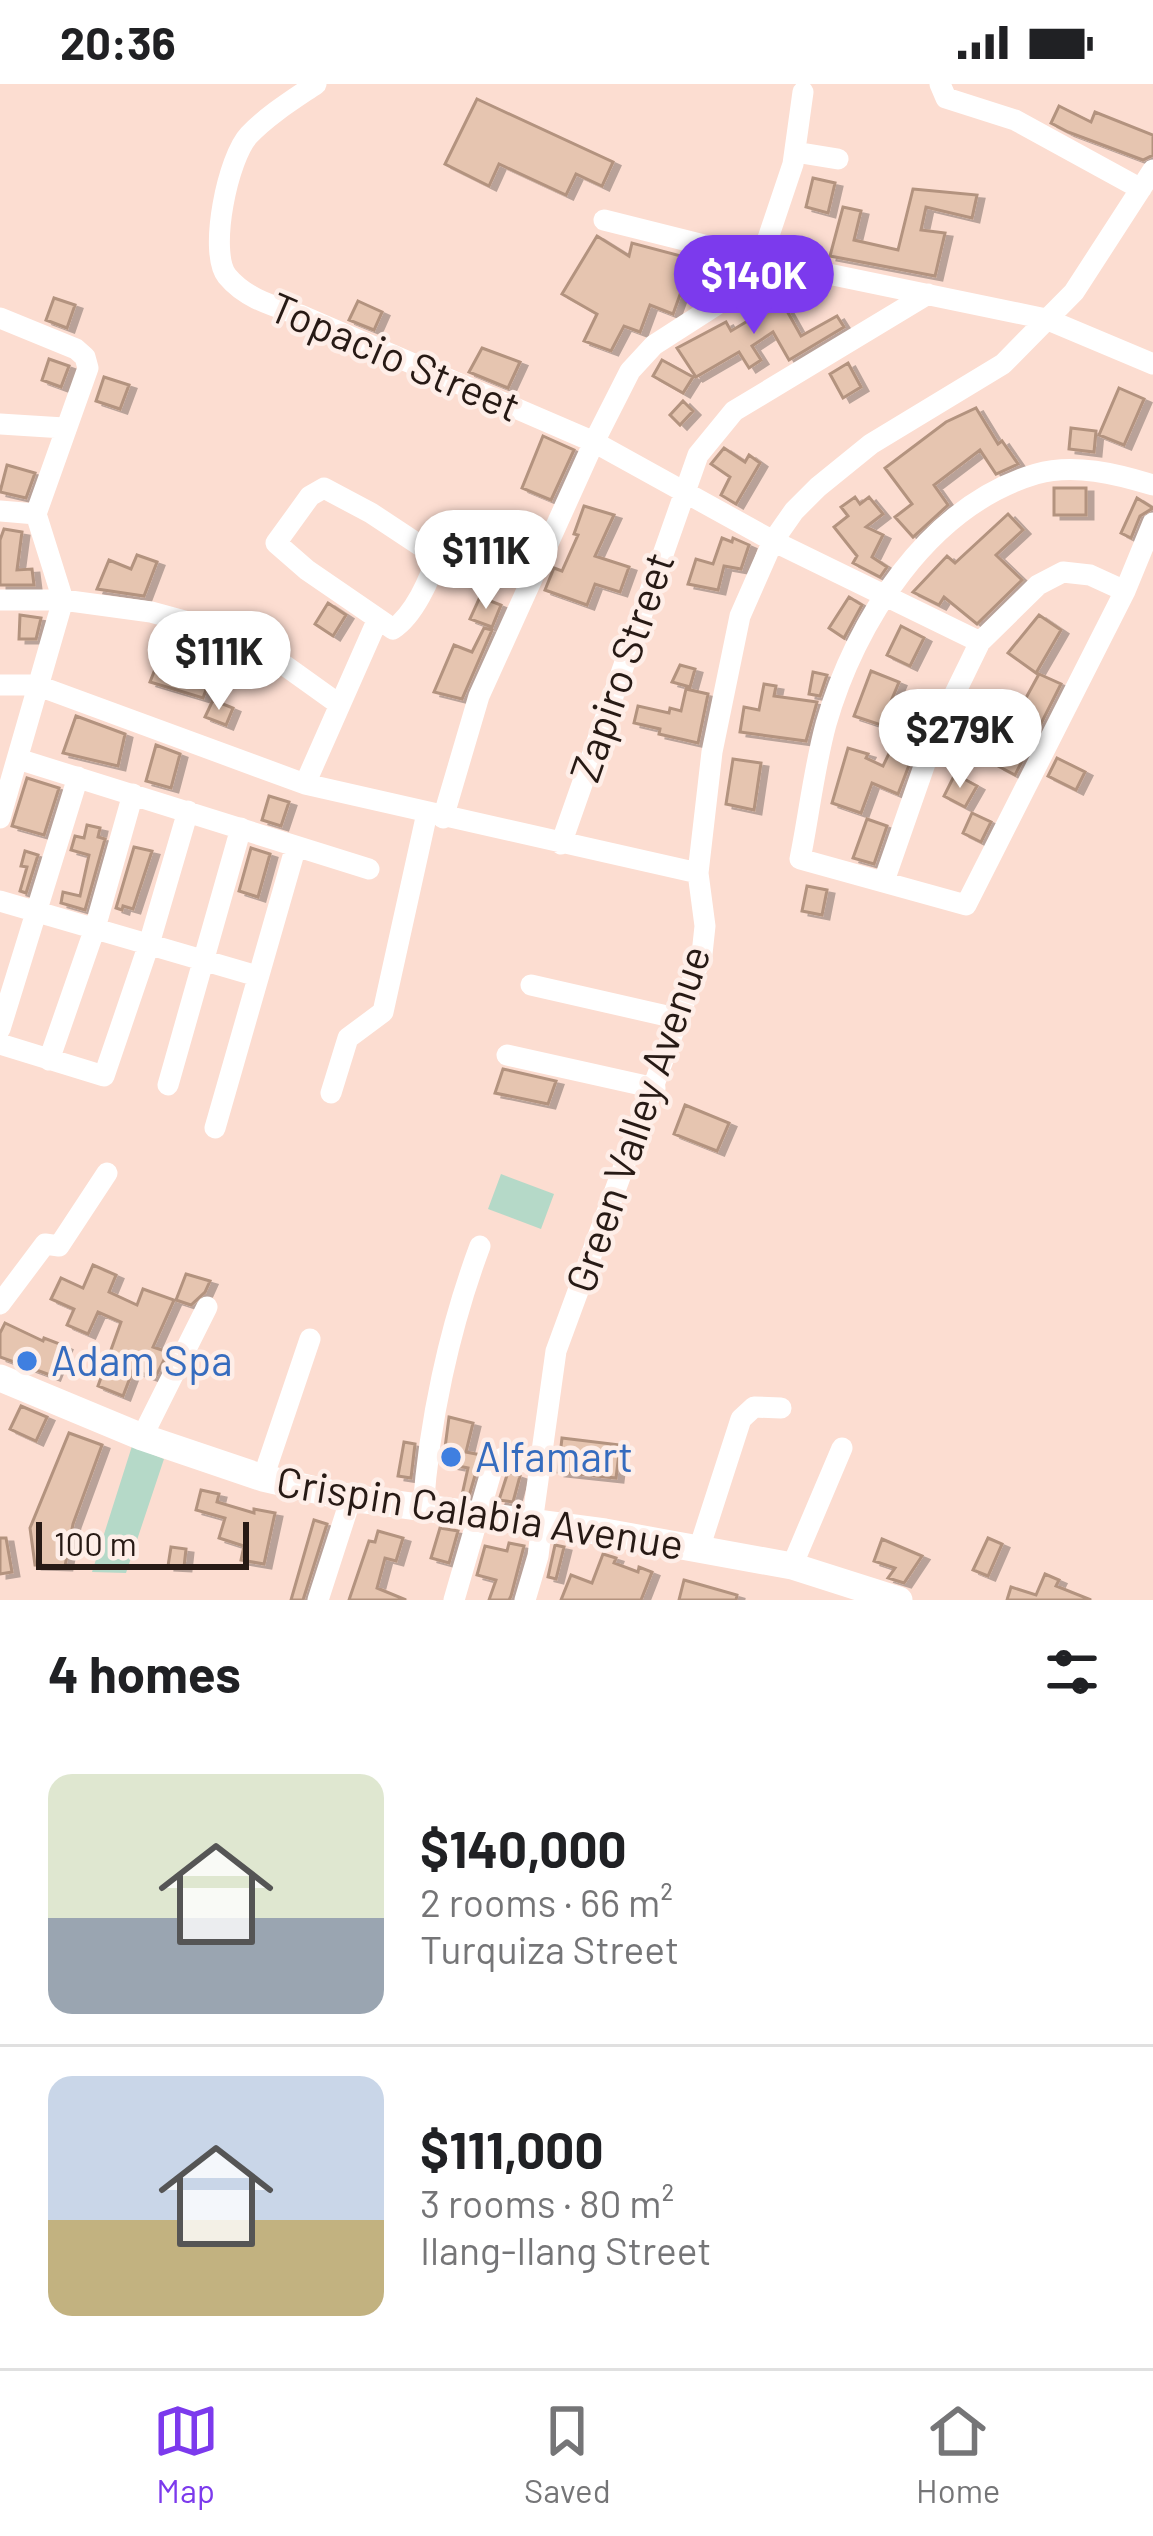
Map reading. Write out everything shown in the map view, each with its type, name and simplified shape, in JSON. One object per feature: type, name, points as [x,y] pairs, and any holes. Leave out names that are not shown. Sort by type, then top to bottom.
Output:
[{"type":"main road","name":"Crispin Calabia Avenue","points":[[0,1378],[142,1437],[263,1478],[423,1510],[537,1523],[792,1566],[899,1600]]},
{"type":"street","name":"Topacio Street","points":[[316,84],[248,136],[236,153],[218,257],[227,276],[258,302],[300,315],[594,442],[773,541],[980,642]]},
{"type":"street","points":[[940,84],[946,98],[1015,120],[1147,180]]},
{"type":"street","points":[[331,1093],[348,1038],[383,1012],[435,815],[479,696],[630,371],[654,345],[770,262],[803,92]]},
{"type":"street","points":[[795,152],[838,159]]},
{"type":"street","name":"Green Valley Avenue","points":[[525,1600],[556,1351],[702,954],[705,926],[698,873],[712,752],[740,616],[773,541],[818,487],[871,444],[1003,364],[1074,292],[1147,180]]},
{"type":"street","points":[[604,220],[770,262],[1046,319],[1153,364]]},
{"type":"street","name":"Zapiro Street","points":[[561,844],[698,455],[734,411],[928,294]]},
{"type":"street","points":[[0,318],[76,349],[86,357],[88,368],[36,514],[63,600],[18,759],[4,791],[0,818]]},
{"type":"street","points":[[0,424],[64,428]]},
{"type":"street","points":[[1153,484],[1108,471],[1039,473],[986,496],[948,524],[885,593],[844,674],[826,725],[800,860],[966,905],[1125,591],[1153,523]]},
{"type":"street","points":[[324,488],[436,556],[403,622],[393,629],[377,621],[276,543],[310,496],[324,488]]},
{"type":"street","points":[[0,512],[36,514]]},
{"type":"street","points":[[884,880],[936,732],[980,642],[1038,585],[1063,572],[1090,574],[1125,591]]},
{"type":"street","points":[[0,600],[63,600],[151,612],[217,629],[273,656],[340,705]]},
{"type":"street","points":[[305,784],[377,621]]},
{"type":"street","points":[[0,685],[36,685],[305,784],[698,873]]},
{"type":"street","points":[[18,759],[369,869]]},
{"type":"street","points":[[0,1029],[78,777]]},
{"type":"street","points":[[49,1060],[95,928],[133,794]]},
{"type":"street","points":[[0,1044],[104,1076],[188,811]]},
{"type":"street","points":[[168,1085],[241,828]]},
{"type":"street","points":[[215,1128],[296,846]]},
{"type":"street","points":[[0,902],[257,976]]},
{"type":"street","points":[[531,985],[680,1019]]},
{"type":"street","points":[[507,1055],[656,1088]]},
{"type":"street","points":[[0,1304],[45,1244],[58,1246],[107,1173]]},
{"type":"street","points":[[423,1510],[425,1472],[462,1293],[480,1246]]},
{"type":"street","points":[[142,1437],[207,1307]]},
{"type":"street","points":[[263,1478],[310,1339]]},
{"type":"street","points":[[699,1549],[741,1419],[754,1407],[782,1408]]},
{"type":"street","points":[[792,1566],[842,1448]]},
{"type":"street","points":[[454,1600],[490,1470],[500,1456],[539,1466]]},
{"type":"street","points":[[318,1600],[351,1498]]},
{"type":"green space","points":[[501,1174],[554,1194],[541,1229],[488,1209]]},
{"type":"green space","points":[[132,1446],[164,1459],[126,1573],[92,1572]]},
{"type":"building","points":[[477,99],[613,162],[602,186],[576,174],[566,195],[499,164],[489,186],[445,164]]},
{"type":"building","points":[[1059,106],[1091,122],[1095,112],[1153,135],[1153,155],[1143,160],[1068,132],[1051,123]]},
{"type":"building","points":[[813,178],[835,183],[828,213],[806,207]]},
{"type":"building","points":[[913,189],[977,195],[972,218],[926,207],[921,230],[945,233],[935,276],[830,256],[843,207],[861,211],[854,240],[898,250]]},
{"type":"building","points":[[597,236],[629,256],[632,243],[722,267],[718,285],[686,278],[673,314],[650,305],[640,332],[624,326],[611,351],[584,341],[597,314],[562,294]]},
{"type":"building","points":[[773,286],[801,336],[837,316],[844,327],[789,360],[773,332],[752,346],[761,360],[749,368],[739,352],[696,377],[677,348],[726,322],[731,331],[756,316],[751,308],[767,298],[763,293]]},
{"type":"building","points":[[54,298],[75,305],[67,328],[46,320]]},
{"type":"building","points":[[358,301],[382,312],[374,330],[349,320]]},
{"type":"building","points":[[482,348],[520,362],[508,388],[469,372]]},
{"type":"building","points":[[49,359],[69,366],[61,387],[42,380]]},
{"type":"building","points":[[662,360],[693,377],[683,393],[653,376]]},
{"type":"building","points":[[848,363],[861,387],[843,398],[830,374]]},
{"type":"building","points":[[104,377],[129,385],[120,409],[96,401]]},
{"type":"building","points":[[1119,388],[1144,399],[1124,445],[1099,435]]},
{"type":"building","points":[[683,401],[693,411],[680,425],[670,415]]},
{"type":"building","points":[[976,408],[998,444],[1002,441],[1018,464],[996,474],[980,450],[934,485],[948,505],[913,537],[895,517],[912,504],[885,468],[946,422]]},
{"type":"building","points":[[1071,428],[1096,431],[1094,452],[1069,449]]},
{"type":"building","points":[[543,436],[574,450],[551,500],[522,488]]},
{"type":"building","points":[[724,448],[745,462],[749,455],[760,463],[736,504],[721,495],[730,477],[711,464]]},
{"type":"building","points":[[7,465],[35,473],[26,498],[0,492]]},
{"type":"building","points":[[1054,488],[1086,488],[1086,515],[1054,515]]},
{"type":"building","points":[[855,497],[860,504],[869,497],[883,514],[866,527],[883,535],[872,557],[887,567],[880,577],[853,563],[857,556],[834,527],[848,516],[841,507]]},
{"type":"building","points":[[1137,498],[1153,508],[1140,516],[1131,538],[1121,533]]},
{"type":"building","points":[[584,506],[614,515],[595,556],[629,567],[620,592],[595,584],[587,605],[545,590],[554,568],[562,571],[578,535],[574,534]]},
{"type":"building","points":[[1008,514],[1023,530],[996,555],[1022,580],[977,624],[944,597],[939,605],[913,592],[947,556],[955,563]]},
{"type":"building","points":[[4,529],[22,532],[17,570],[32,569],[34,585],[0,585]]},
{"type":"building","points":[[722,538],[749,545],[741,569],[724,566],[718,590],[688,584],[696,559],[713,564]]},
{"type":"building","points":[[137,555],[157,562],[144,596],[97,589],[109,560],[131,569]]},
{"type":"building","points":[[480,597],[501,605],[492,627],[470,619]]},
{"type":"building","points":[[849,597],[862,605],[844,638],[829,628]]},
{"type":"building","points":[[328,603],[346,615],[333,636],[315,624]]},
{"type":"building","points":[[20,615],[41,618],[36,639],[19,639]]},
{"type":"building","points":[[1039,615],[1061,630],[1036,673],[1008,653]]},
{"type":"building","points":[[901,626],[924,638],[910,666],[887,655]]},
{"type":"building","points":[[484,628],[492,630],[462,699],[434,692],[454,645],[472,652]]},
{"type":"building","points":[[168,636],[221,649],[203,698],[150,682]]},
{"type":"building","points":[[680,665],[695,669],[690,687],[672,682]]},
{"type":"building","points":[[871,671],[899,682],[881,725],[854,716]]},
{"type":"building","points":[[813,672],[827,675],[820,696],[809,694]]},
{"type":"building","points":[[1039,674],[1061,684],[1015,775],[998,766],[1024,722],[1015,718]]},
{"type":"building","points":[[764,684],[776,686],[774,696],[817,702],[806,741],[740,732],[744,707],[759,710]]},
{"type":"building","points":[[686,689],[708,694],[698,743],[634,723],[638,706],[681,711]]},
{"type":"building","points":[[916,697],[932,705],[898,794],[872,783],[861,813],[832,803],[848,748],[868,754],[866,758],[883,766]]},
{"type":"building","points":[[213,700],[233,708],[226,725],[205,717]]},
{"type":"building","points":[[76,716],[125,734],[118,766],[63,753]]},
{"type":"building","points":[[156,745],[180,754],[171,788],[146,781]]},
{"type":"building","points":[[1057,758],[1085,772],[1076,790],[1048,776]]},
{"type":"building","points":[[733,759],[761,763],[754,810],[726,804]]},
{"type":"building","points":[[955,774],[977,786],[965,807],[944,796]]},
{"type":"building","points":[[27,778],[59,788],[44,835],[12,826]]},
{"type":"building","points":[[269,796],[289,802],[281,826],[262,820]]},
{"type":"building","points":[[972,813],[991,822],[981,842],[963,833]]},
{"type":"building","points":[[867,819],[887,826],[874,864],[853,858]]},
{"type":"building","points":[[87,825],[100,828],[98,837],[105,839],[85,910],[61,903],[63,892],[80,896],[89,855],[71,850],[75,836],[84,838]]},
{"type":"building","points":[[134,847],[152,851],[133,909],[123,906],[122,910],[116,908]]},
{"type":"building","points":[[251,848],[270,854],[258,897],[239,891]]},
{"type":"building","points":[[25,851],[38,855],[26,893],[20,891],[27,867],[21,866]]},
{"type":"building","points":[[807,886],[827,890],[822,915],[802,911]]},
{"type":"building","points":[[503,1069],[556,1081],[548,1104],[495,1093]]},
{"type":"building","points":[[685,1105],[729,1123],[717,1151],[674,1134]]},
{"type":"building","points":[[93,1265],[116,1275],[109,1292],[137,1305],[143,1289],[174,1300],[153,1347],[168,1352],[155,1378],[133,1370],[123,1396],[98,1386],[121,1322],[98,1312],[88,1334],[67,1325],[74,1309],[51,1299],[61,1278],[83,1288]]},
{"type":"building","points":[[186,1274],[210,1281],[191,1305],[176,1300]]},
{"type":"building","points":[[5,1323],[65,1346],[53,1376],[0,1357]]},
{"type":"building","points":[[21,1406],[47,1417],[36,1441],[10,1429]]},
{"type":"building","points":[[449,1417],[473,1423],[466,1452],[481,1455],[469,1496],[462,1495],[468,1468],[443,1463]]},
{"type":"building","points":[[69,1433],[102,1445],[73,1524],[65,1566],[35,1565],[30,1528]]},
{"type":"building","points":[[562,1438],[620,1445],[616,1478],[558,1472]]},
{"type":"building","points":[[404,1442],[415,1444],[411,1478],[398,1476]]},
{"type":"building","points":[[508,1472],[520,1476],[513,1502],[499,1500]]},
{"type":"building","points":[[201,1490],[219,1494],[217,1502],[254,1513],[254,1509],[275,1513],[264,1564],[241,1560],[244,1546],[219,1538],[225,1518],[196,1510]]},
{"type":"building","points":[[314,1520],[327,1524],[303,1600],[291,1600]]},
{"type":"building","points":[[440,1528],[458,1531],[449,1563],[431,1558]]},
{"type":"building","points":[[378,1531],[403,1538],[396,1561],[385,1558],[377,1588],[406,1600],[349,1600],[369,1541],[375,1542]]},
{"type":"building","points":[[0,1538],[6,1538],[12,1572],[0,1574]]},
{"type":"building","points":[[988,1538],[1002,1544],[988,1576],[973,1570]]},
{"type":"building","points":[[882,1539],[922,1556],[904,1583],[888,1578],[895,1568],[874,1561]]},
{"type":"building","points":[[509,1543],[524,1546],[511,1596],[489,1600],[496,1580],[477,1575],[485,1546],[507,1551]]},
{"type":"building","points":[[555,1545],[564,1547],[556,1579],[548,1577]]},
{"type":"building","points":[[171,1547],[186,1549],[184,1567],[168,1566]]},
{"type":"building","points":[[603,1554],[638,1572],[639,1567],[652,1572],[641,1600],[561,1600],[571,1575],[592,1583]]},
{"type":"building","points":[[1045,1574],[1059,1580],[1056,1586],[1091,1600],[1007,1600],[1011,1587],[1036,1595]]},
{"type":"building","points":[[684,1580],[737,1595],[736,1600],[679,1600]]},
{"type":"place","name":"Adam Spa","points":[[27,1361]]},
{"type":"place","name":"Alfamart","points":[[451,1457]]}]
